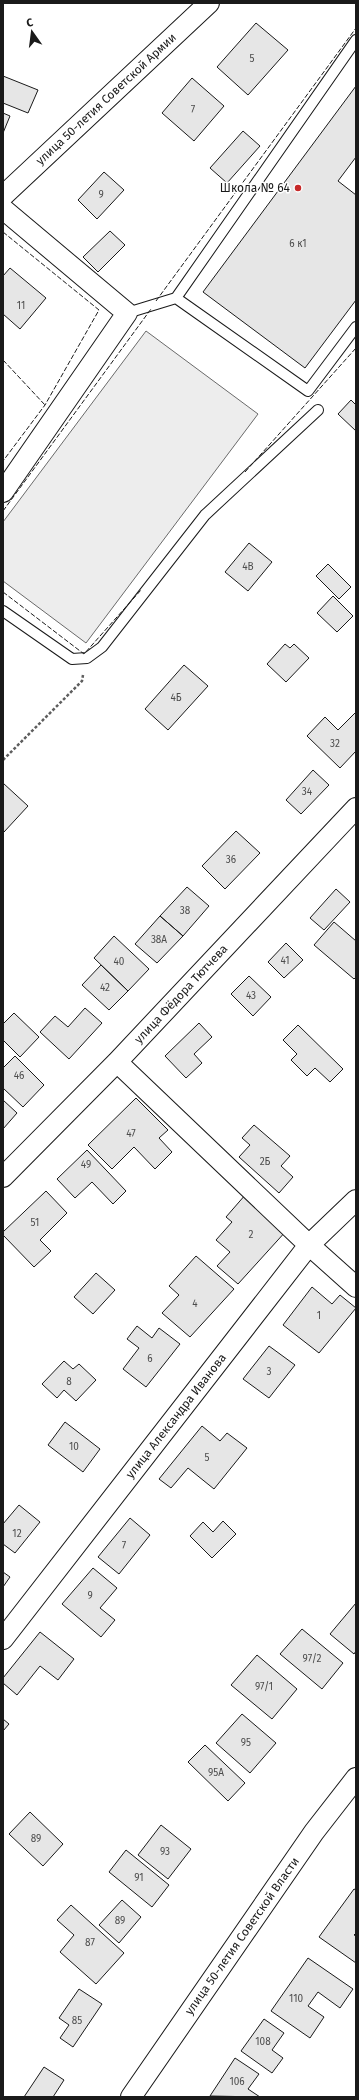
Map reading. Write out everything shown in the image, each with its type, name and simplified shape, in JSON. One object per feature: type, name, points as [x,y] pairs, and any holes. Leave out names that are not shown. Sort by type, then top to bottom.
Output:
[{"type":"street","name":"улица 50-летия Советской Армии","points":[[3,196],[209,3]]},
{"type":"street","points":[[3,209],[127,313],[3,492]]},
{"type":"street","name":"улица Фёдора Тютчева","points":[[3,1176],[117,1062],[356,808]]},
{"type":"street","points":[[117,1062],[309,1245],[356,1287]]},
{"type":"street","name":"улица Александра Иванова","points":[[3,1639],[309,1245],[356,1200]]},
{"type":"street","name":"улица 50-летия Советской Власти","points":[[130,2097],[314,1832],[356,1778]]},
{"type":"lane","points":[[127,313],[176,298],[356,40]]},
{"type":"lane","points":[[176,298],[308,391],[356,326]]},
{"type":"lane","points":[[3,611],[72,659],[87,658],[102,647],[205,515],[318,410]]},
{"type":"path","points":[[3,760],[82,681],[87,658]]},
{"type":"shaded area","points":[[146,331],[258,414],[86,643],[3,581],[3,522]]},
{"type":"building","points":[[256,23],[288,50],[248,95],[217,67]]},
{"type":"building","points":[[3,76],[38,90],[28,113],[3,103]]},
{"type":"building","points":[[192,78],[224,106],[194,141],[162,113]]},
{"type":"building","points":[[356,86],[356,157],[338,181],[356,195],[356,300],[305,368],[203,292]]},
{"type":"building","points":[[3,113],[10,116],[3,133]]},
{"type":"building","points":[[243,131],[260,146],[227,183],[210,168]]},
{"type":"building","points":[[104,172],[124,190],[97,219],[78,200]]},
{"type":"building","points":[[110,231],[125,245],[98,272],[83,257]]},
{"type":"building","points":[[10,268],[46,298],[20,329],[3,314],[3,276]]},
{"type":"building","points":[[351,400],[356,405],[356,431],[338,414]]},
{"type":"building","points":[[249,543],[272,562],[248,591],[225,572]]},
{"type":"building","points":[[328,564],[351,587],[339,599],[316,576]]},
{"type":"building","points":[[333,596],[353,616],[337,632],[317,613]]},
{"type":"building","points":[[285,644],[290,648],[294,644],[309,658],[286,682],[267,664]]},
{"type":"building","points":[[184,665],[208,686],[168,730],[145,709]]},
{"type":"building","points":[[356,712],[356,751],[340,768],[307,736],[325,717],[338,730]]},
{"type":"building","points":[[313,770],[329,785],[301,814],[286,800]]},
{"type":"building","points":[[3,783],[28,806],[4,832],[3,830]]},
{"type":"building","points":[[236,831],[260,853],[225,889],[202,866]]},
{"type":"building","points":[[187,887],[209,906],[183,936],[160,916]]},
{"type":"building","points":[[336,889],[350,902],[324,930],[310,918]]},
{"type":"building","points":[[160,916],[183,936],[157,963],[135,944]]},
{"type":"building","points":[[334,922],[356,941],[356,977],[354,979],[314,945]]},
{"type":"building","points":[[114,936],[149,969],[128,991],[94,958]]},
{"type":"building","points":[[286,943],[303,960],[284,978],[268,962]]},
{"type":"building","points":[[101,965],[128,991],[109,1010],[82,985]]},
{"type":"building","points":[[249,976],[271,997],[253,1016],[231,994]]},
{"type":"building","points":[[85,1008],[102,1023],[69,1059],[40,1032],[55,1016],[68,1027]]},
{"type":"building","points":[[14,1013],[39,1037],[20,1057],[3,1040],[3,1024]]},
{"type":"building","points":[[199,1023],[212,1037],[194,1054],[202,1063],[186,1078],[165,1056]]},
{"type":"building","points":[[298,1025],[343,1069],[330,1082],[315,1068],[307,1076],[291,1060],[297,1054],[283,1040]]},
{"type":"building","points":[[15,1056],[44,1085],[23,1107],[3,1088],[3,1068]]},
{"type":"building","points":[[136,1098],[168,1130],[159,1138],[172,1152],[155,1169],[134,1147],[112,1169],[88,1145]]},
{"type":"building","points":[[3,1100],[17,1113],[3,1129]]},
{"type":"building","points":[[254,1125],[290,1156],[281,1166],[293,1177],[279,1193],[239,1157],[250,1145],[242,1138]]},
{"type":"building","points":[[87,1150],[126,1191],[113,1204],[92,1182],[75,1198],[57,1179]]},
{"type":"building","points":[[46,1191],[67,1213],[40,1240],[51,1251],[34,1267],[3,1235],[3,1232]]},
{"type":"building","points":[[246,1194],[287,1230],[238,1284],[217,1266],[230,1252],[216,1240],[232,1222],[226,1217]]},
{"type":"building","points":[[196,1256],[234,1289],[190,1337],[162,1313],[179,1295],[169,1286]]},
{"type":"building","points":[[96,1273],[115,1290],[93,1314],[74,1297]]},
{"type":"building","points":[[312,1287],[332,1304],[340,1295],[356,1308],[319,1353],[283,1325]]},
{"type":"building","points":[[137,1326],[152,1338],[159,1328],[180,1344],[146,1387],[123,1369],[139,1348],[127,1339]]},
{"type":"building","points":[[269,1346],[295,1365],[269,1398],[243,1379]]},
{"type":"building","points":[[64,1361],[73,1369],[79,1364],[96,1380],[76,1401],[64,1390],[57,1398],[42,1384]]},
{"type":"building","points":[[65,1422],[100,1449],[83,1472],[48,1445]]},
{"type":"building","points":[[202,1426],[220,1441],[227,1433],[247,1448],[214,1489],[188,1468],[171,1488],[159,1479]]},
{"type":"building","points":[[19,1505],[40,1522],[15,1553],[3,1544],[3,1524]]},
{"type":"building","points":[[130,1518],[150,1535],[119,1574],[98,1557]]},
{"type":"building","points":[[223,1521],[236,1534],[212,1558],[190,1536],[203,1522],[213,1532]]},
{"type":"building","points":[[93,1568],[117,1588],[100,1608],[115,1620],[101,1637],[62,1604]]},
{"type":"building","points":[[3,1572],[10,1577],[3,1587]]},
{"type":"building","points":[[356,1603],[356,1651],[354,1654],[330,1634]]},
{"type":"building","points":[[302,1629],[343,1663],[322,1689],[280,1654]]},
{"type":"building","points":[[40,1632],[74,1659],[58,1680],[40,1666],[17,1695],[3,1683],[3,1678]]},
{"type":"building","points":[[257,1655],[297,1689],[272,1719],[231,1685]]},
{"type":"building","points":[[242,1714],[276,1743],[250,1773],[216,1743]]},
{"type":"building","points":[[3,1719],[9,1724],[3,1731]]},
{"type":"building","points":[[205,1745],[245,1783],[228,1801],[188,1762]]},
{"type":"building","points":[[30,1812],[63,1844],[43,1866],[9,1834]]},
{"type":"building","points":[[161,1825],[191,1849],[168,1879],[138,1855]]},
{"type":"building","points":[[126,1850],[169,1885],[152,1907],[109,1872]]},
{"type":"building","points":[[354,1889],[356,1890],[356,1933],[354,1935],[356,1936],[356,1963],[319,1937]]},
{"type":"building","points":[[122,1900],[141,1917],[119,1943],[99,1925]]},
{"type":"building","points":[[71,1905],[124,1953],[96,1984],[60,1952],[74,1935],[57,1920]]},
{"type":"building","points":[[308,1958],[353,1989],[340,2008],[318,1992],[308,2006],[324,2017],[310,2038],[271,2011]]},
{"type":"building","points":[[79,1989],[102,2004],[73,2047],[60,2038],[69,2025],[59,2018]]},
{"type":"building","points":[[264,2019],[284,2033],[272,2050],[283,2058],[272,2073],[241,2051]]},
{"type":"building","points":[[235,2058],[259,2074],[248,2089],[260,2097],[210,2096]]},
{"type":"building","points":[[44,2067],[64,2080],[53,2097],[24,2097]]},
{"type":"fence","points":[[156,301],[356,28]]},
{"type":"fence","points":[[3,232],[99,310],[45,405],[3,461]]},
{"type":"fence","points":[[3,511],[151,309]]},
{"type":"fence","points":[[245,472],[356,348]]},
{"type":"fence","points":[[3,360],[45,405]]},
{"type":"fence","points":[[3,592],[84,654],[141,590]]},
{"type":"place","name":"Школа № 64","points":[[298,188]]}]
